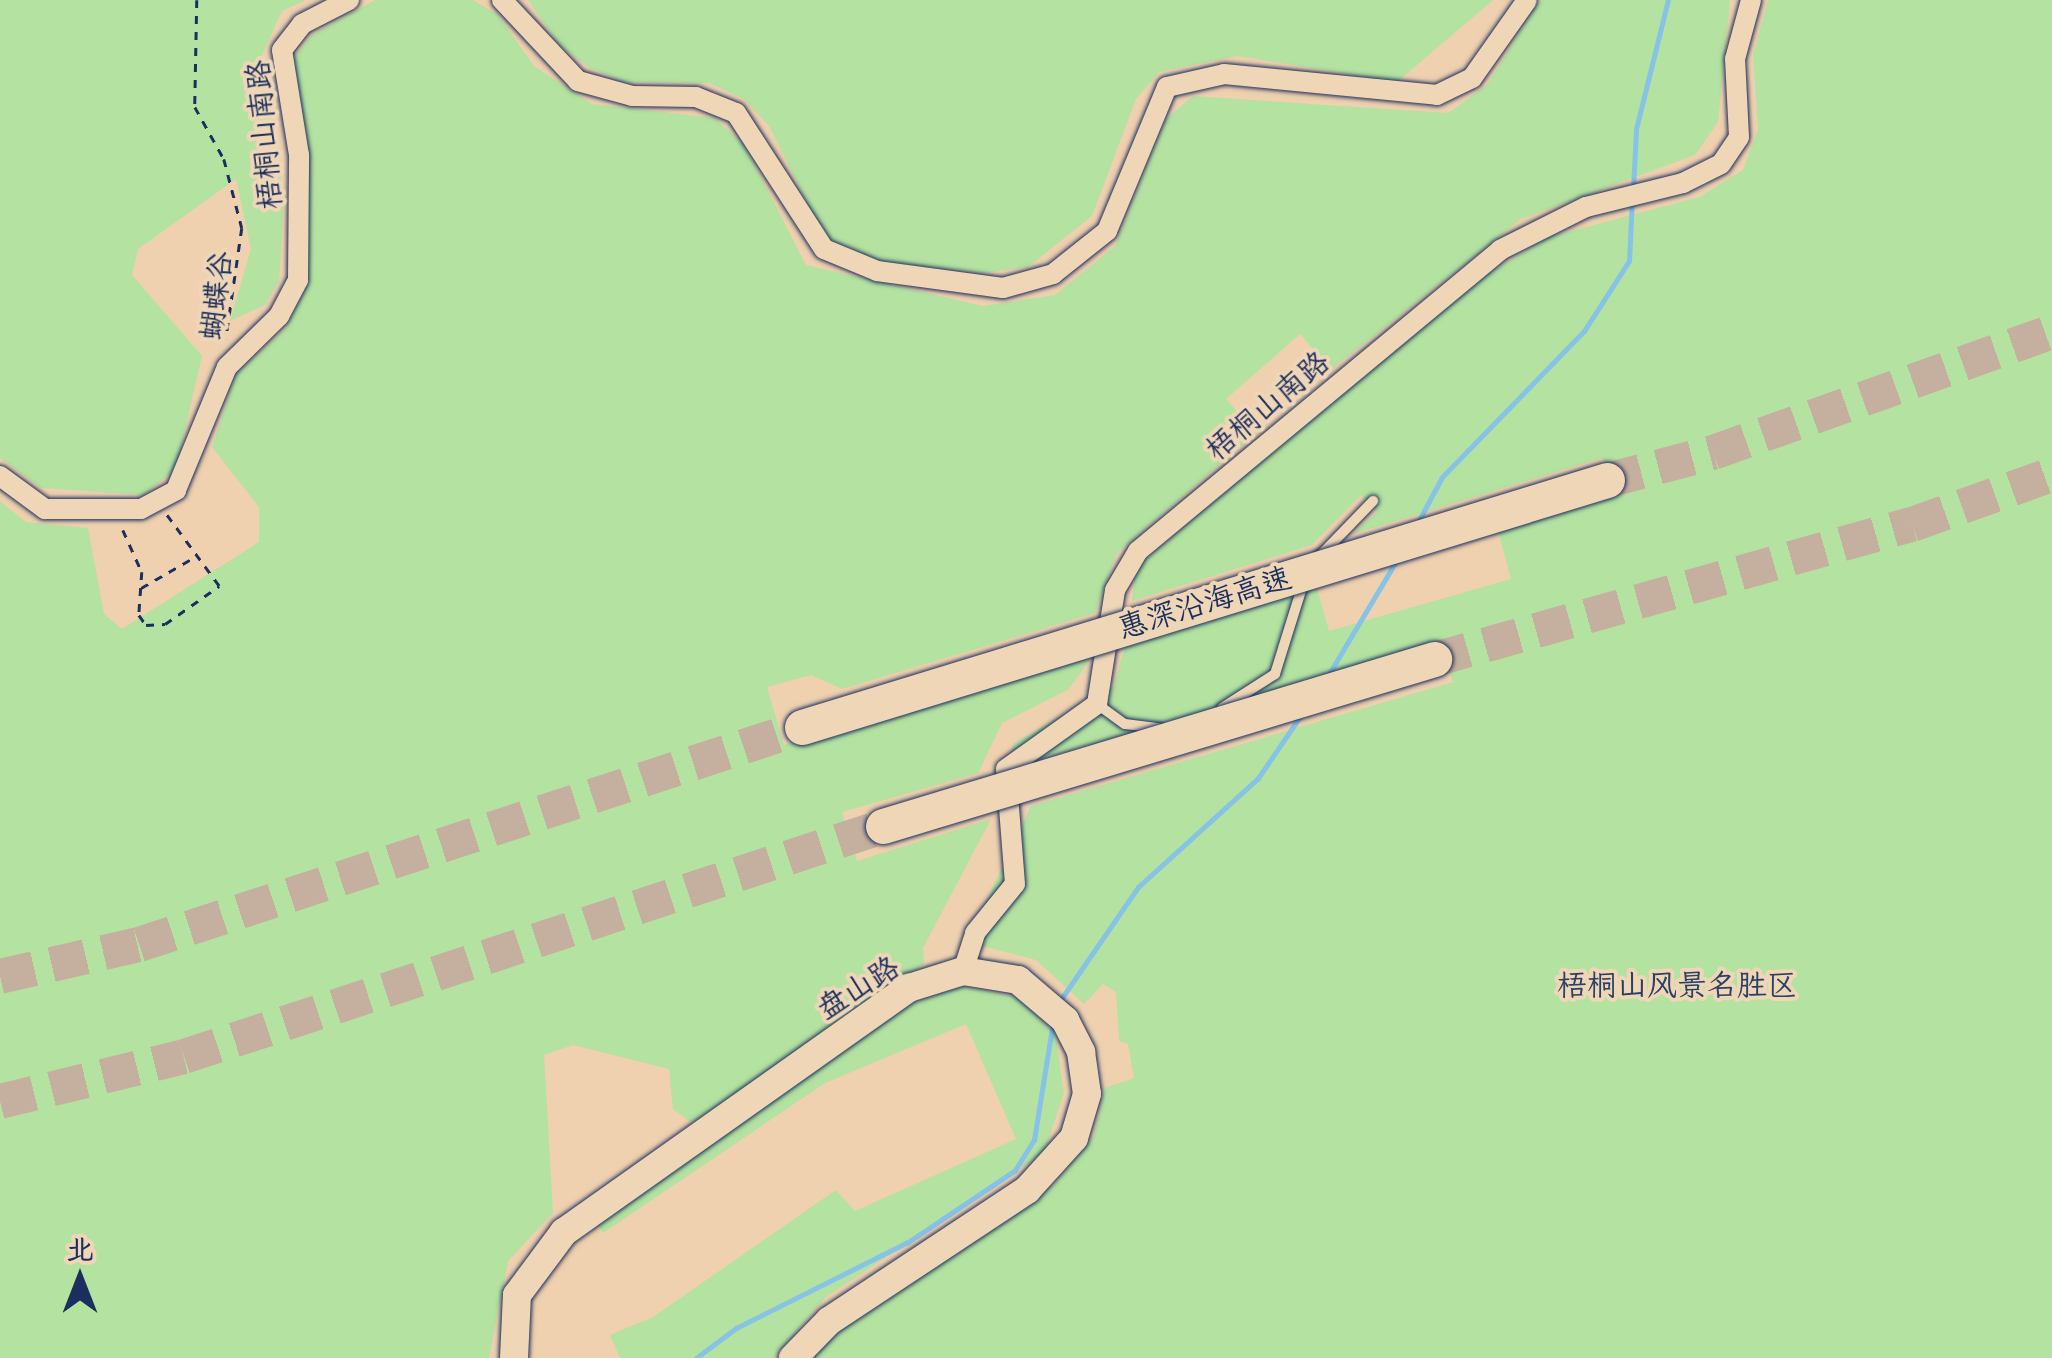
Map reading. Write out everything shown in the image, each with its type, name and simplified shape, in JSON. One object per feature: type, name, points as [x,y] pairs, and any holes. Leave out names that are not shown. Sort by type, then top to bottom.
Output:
[{"type":"highway","name":"惠深沿海高速","points":[[802,727],[1607,480]]},
{"type":"highway","points":[[882,826],[1434,659]]},
{"type":"main road","points":[[793,1358],[829,1321],[1059,1160],[1087,1094],[1065,1020],[1042,996],[992,972],[963,971]]},
{"type":"main road","name":"盘山路","points":[[514,1358],[517,1295],[564,1232],[881,1005],[963,971]]},
{"type":"street","name":"梧桐山南路","points":[[161,503],[190,469],[227,367],[279,316],[298,280],[299,155],[282,50],[302,24],[349,0]]},
{"type":"street","points":[[502,0],[578,81],[632,96],[696,96],[736,114],[824,249],[877,271],[1003,288],[1053,274],[1108,230],[1167,87],[1224,74],[1437,95],[1472,78],[1527,0]]},
{"type":"street","name":"梧桐山南路","points":[[1096,704],[1116,590],[1138,550],[1472,270],[1526,234],[1614,200],[1659,190],[1732,152],[1736,59],[1751,0]]},
{"type":"street","points":[[0,476],[45,509],[115,510],[161,503]]},
{"type":"street","points":[[963,971],[976,933],[1015,884],[1006,770],[1096,704]]},
{"type":"lane","points":[[1096,704],[1125,724],[1180,727],[1256,689],[1284,656],[1312,566],[1373,501]]},
{"type":"path","name":"蝴蝶谷","points":[[197,0],[194,107],[224,159],[242,228],[227,367]]},
{"type":"path","points":[[115,510],[140,589],[146,624],[193,610],[219,586],[161,503]]},
{"type":"path","points":[[140,589],[196,556]]},
{"type":"green space","points":[[0,0],[306,0],[282,11],[261,57],[284,197],[279,281],[265,305],[230,321],[251,249],[236,179],[138,249],[132,275],[202,356],[176,469],[144,495],[41,488],[0,458]]},
{"type":"green space","points":[[375,0],[473,0],[498,15],[534,66],[592,104],[715,118],[744,145],[806,265],[983,306],[1055,295],[1115,246],[1166,119],[1193,96],[1448,113],[1487,85],[1540,0],[1730,0],[1718,122],[1695,155],[1521,219],[1331,370],[1300,334],[1226,399],[1256,433],[1117,553],[1095,613],[842,689],[811,675],[767,687],[784,745],[1096,651],[1069,689],[1002,723],[978,773],[842,812],[857,861],[991,819],[923,948],[924,964],[692,1123],[673,1109],[669,1069],[573,1045],[544,1055],[553,1213],[508,1261],[489,1358],[0,1358],[0,501],[26,522],[88,528],[104,614],[122,629],[259,542],[259,507],[212,447],[236,374],[286,328],[308,281],[307,133],[291,61],[312,35]]},
{"type":"green space","points":[[528,0],[1493,0],[1397,82],[1238,56],[1159,72],[1136,99],[1092,216],[1028,267],[984,273],[891,265],[825,238],[769,126],[744,99],[709,83],[624,82],[590,68],[560,46]]},
{"type":"green space","name":"梧桐山风景名胜区","points":[[1768,0],[2052,0],[2052,1358],[812,1358],[841,1328],[1054,1185],[1094,1135],[1105,1088],[1134,1078],[1128,1044],[1119,1041],[1116,992],[1103,984],[1084,1004],[1036,960],[967,942],[1031,806],[1453,682],[1440,643],[1006,769],[1014,743],[1114,686],[1126,642],[1316,585],[1329,631],[1511,579],[1498,531],[1617,496],[1602,458],[1353,534],[1377,512],[1361,495],[1312,545],[1132,601],[1136,568],[1462,289],[1549,237],[1699,197],[1743,170],[1758,130],[1753,56]]},
{"type":"green space","points":[[961,986],[1017,997],[1055,1033],[1064,1093],[1044,1153],[826,1297],[773,1358],[620,1358],[610,1335],[653,1317],[836,1190],[855,1211],[1016,1139],[966,1024],[825,1083],[603,1233],[595,1221],[905,1006]]},
{"type":"waterway","points":[[1633,189],[1636,129],[1668,0]]},
{"type":"waterway","points":[[1418,522],[1442,477],[1584,331],[1629,261],[1632,200]]},
{"type":"waterway","points":[[1327,677],[1398,558]]},
{"type":"waterway","points":[[1059,1002],[1138,887],[1258,778],[1301,715]]},
{"type":"waterway","points":[[696,1358],[736,1328],[908,1242],[1015,1170],[1034,1140],[1053,1022]]},
{"type":"tunnel","points":[[1607,480],[1713,452],[2052,331]]},
{"type":"tunnel","points":[[1434,659],[1912,524],[2052,474]]},
{"type":"tunnel","points":[[0,976],[139,944],[802,727]]},
{"type":"tunnel","points":[[0,1101],[184,1056],[883,826]]}]
